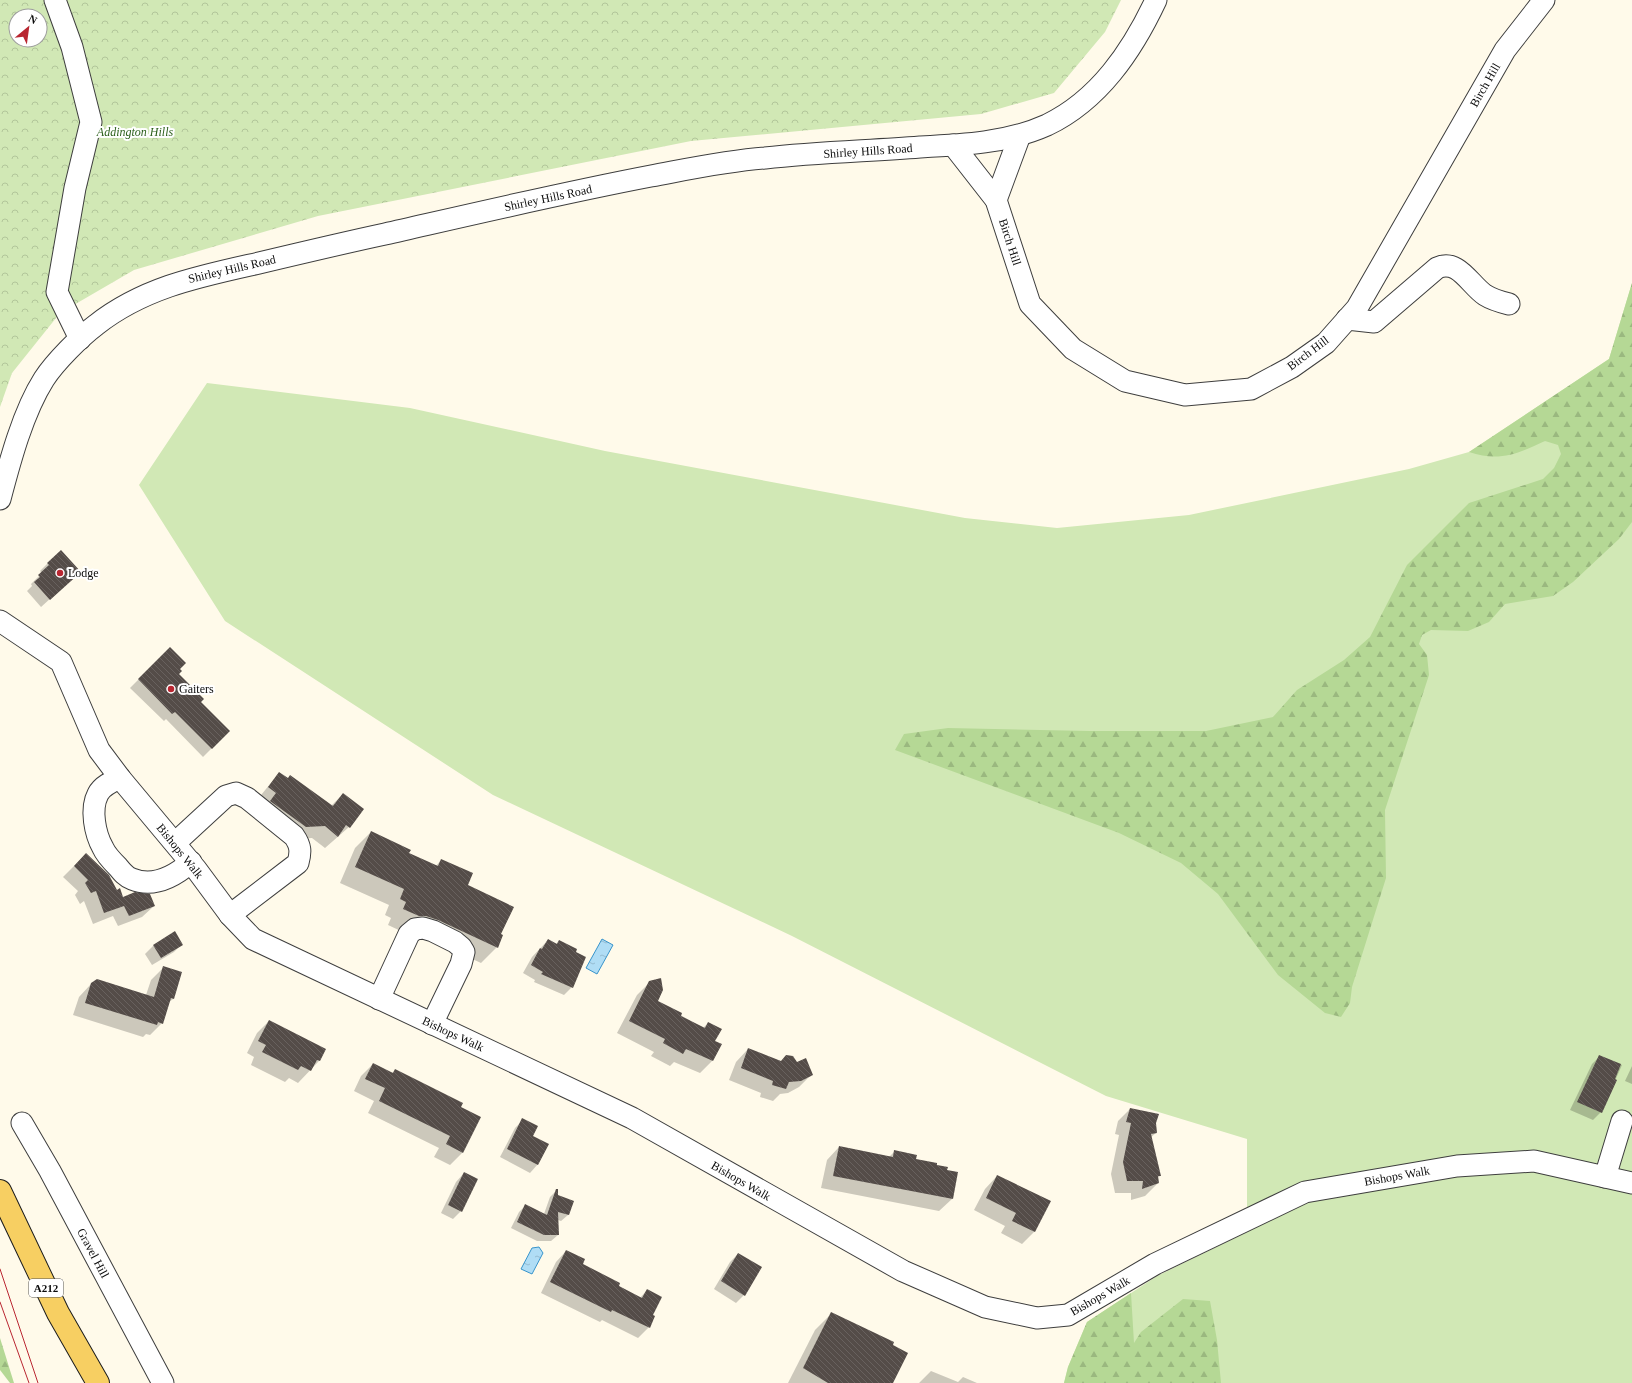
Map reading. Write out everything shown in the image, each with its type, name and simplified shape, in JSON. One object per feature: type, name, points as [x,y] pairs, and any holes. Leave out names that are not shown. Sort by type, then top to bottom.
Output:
[{"type":"main road","name":"A212","points":[[0,1190],[58,1313],[98,1383]]},
{"type":"street","points":[[55,0],[72,47],[91,122],[75,188],[58,292],[80,339]]},
{"type":"street","name":"Shirley Hills Road","points":[[0,499],[24,422],[45,378],[80,339],[96,325],[133,301],[170,285],[227,270],[571,192],[720,163],[750,159],[952,145],[997,140],[1020,135],[1050,124],[1066,114],[1095,91],[1109,76],[1138,37],[1156,0]]},
{"type":"street","name":"Birch Hill","points":[[952,145],[996,200],[1030,304],[1073,349],[1125,381],[1185,395],[1251,389],[1292,367],[1326,343],[1357,308],[1505,50],[1544,0]]},
{"type":"street","points":[[996,200],[1020,135]]},
{"type":"street","points":[[1347,319],[1374,322],[1382,317],[1437,268],[1445,265],[1452,266],[1484,295],[1494,300],[1509,304]]},
{"type":"street","name":"Bishops Walk","points":[[0,621],[60,662],[99,750],[120,778],[191,862],[230,916],[253,939],[632,1118],[903,1271],[985,1307],[1037,1318],[1068,1315],[1155,1264],[1305,1192],[1457,1166],[1534,1161],[1632,1183]]},
{"type":"street","points":[[120,778],[102,788],[95,804],[98,836],[103,850],[111,860],[126,876],[132,880],[142,882],[154,881],[175,875],[191,862]]},
{"type":"street","points":[[176,843],[226,796],[236,793],[247,798],[294,836],[299,843],[301,852],[298,863],[230,916]]},
{"type":"street","points":[[378,999],[409,934],[415,929],[423,928],[433,931],[455,942],[464,952],[462,964],[432,1024]]},
{"type":"street","points":[[1605,1177],[1622,1121]]},
{"type":"street","name":"Gravel Hill","points":[[22,1123],[50,1171],[163,1383]]},
{"type":"green space","name":"Addington Hills","points":[[0,0],[1121,0],[1105,32],[1054,93],[981,114],[691,141],[318,216],[134,270],[60,313],[12,373],[0,407]]},
{"type":"green space","points":[[1632,283],[1632,1383],[1064,1383],[1068,1367],[1087,1322],[1157,1276],[1247,1232],[1247,1139],[1106,1096],[792,936],[493,795],[225,621],[139,485],[207,383],[410,408],[605,451],[965,518],[1057,528],[1189,515],[1409,469],[1469,452],[1609,359]]},
{"type":"green space","points":[[1632,283],[1632,522],[1619,539],[1573,582],[1553,596],[1505,604],[1489,622],[1468,631],[1431,630],[1422,635],[1419,644],[1427,655],[1429,675],[1385,810],[1386,878],[1352,987],[1350,1003],[1341,1017],[1325,1013],[1278,975],[1218,894],[1181,863],[1119,833],[895,750],[904,734],[948,728],[1090,731],[1206,731],[1273,717],[1297,690],[1344,660],[1370,637],[1407,565],[1469,503],[1543,479],[1554,468],[1561,454],[1558,445],[1545,441],[1526,450],[1508,455],[1490,456],[1469,452],[1609,359]]},
{"type":"green space","points":[[1131,1293],[1134,1343],[1141,1332],[1183,1299],[1210,1301],[1217,1340],[1221,1383],[1064,1383],[1068,1367],[1087,1322]]},
{"type":"green space","points":[[0,1338],[14,1383],[10,1383],[0,1370]]},
{"type":"water","points":[[602,939],[613,945],[597,974],[586,968]]},
{"type":"water","points":[[539,1247],[543,1253],[532,1274],[521,1269],[532,1248]]},
{"type":"building","name":"Lodge","points":[[61,550],[81,572],[50,600],[34,582],[40,577],[38,575],[49,565],[47,563]]},
{"type":"building","name":"Gaiters","points":[[170,647],[186,663],[180,669],[182,671],[179,674],[204,699],[201,702],[230,731],[212,749],[175,712],[172,714],[138,679]]},
{"type":"building","points":[[279,772],[288,778],[290,775],[333,806],[343,793],[364,809],[350,828],[346,825],[338,837],[325,826],[306,827],[270,801],[276,793],[268,787]]},
{"type":"building","points":[[371,831],[411,850],[409,853],[438,866],[441,859],[473,873],[468,885],[514,907],[501,934],[503,935],[498,948],[438,920],[426,916],[419,916],[403,909],[406,902],[400,899],[404,889],[355,867]]},
{"type":"building","points":[[86,853],[109,875],[117,890],[120,888],[123,897],[135,892],[150,894],[155,906],[129,916],[124,906],[104,913],[96,891],[91,893],[85,883],[88,880],[74,866]]},
{"type":"building","points":[[175,931],[183,945],[161,958],[153,945]]},
{"type":"building","points":[[548,939],[557,944],[559,940],[577,949],[576,952],[586,957],[573,988],[541,974],[543,972],[531,965],[540,948],[542,949]]},
{"type":"building","points":[[163,966],[182,972],[174,999],[171,998],[163,1024],[158,1022],[157,1025],[85,1003],[91,983],[97,979],[154,997]]},
{"type":"building","points":[[661,978],[663,990],[658,1001],[682,1013],[681,1016],[705,1028],[708,1022],[722,1029],[715,1041],[722,1044],[713,1061],[686,1049],[683,1054],[663,1043],[665,1039],[629,1021],[649,981]]},
{"type":"building","points":[[269,1020],[326,1049],[320,1061],[317,1060],[311,1071],[301,1066],[298,1070],[262,1052],[266,1045],[258,1041]]},
{"type":"building","points":[[748,1048],[781,1061],[786,1055],[793,1056],[797,1062],[806,1058],[813,1075],[801,1081],[789,1082],[786,1089],[772,1085],[773,1081],[741,1068]]},
{"type":"building","points":[[1599,1055],[1621,1064],[1615,1079],[1617,1080],[1602,1113],[1577,1102]]},
{"type":"building","points":[[373,1063],[393,1073],[395,1069],[463,1103],[461,1107],[481,1117],[463,1153],[446,1144],[450,1136],[379,1101],[385,1088],[365,1079]]},
{"type":"building","points":[[1130,1108],[1159,1114],[1156,1123],[1157,1133],[1151,1134],[1161,1176],[1158,1176],[1159,1183],[1142,1189],[1143,1181],[1127,1181],[1123,1162],[1131,1123],[1126,1122]]},
{"type":"building","points":[[522,1118],[538,1126],[533,1136],[549,1144],[538,1165],[507,1149]]},
{"type":"building","points":[[839,1146],[893,1157],[894,1150],[917,1155],[916,1159],[937,1163],[937,1165],[948,1167],[947,1170],[958,1172],[953,1199],[833,1176]]},
{"type":"building","points":[[464,1172],[478,1179],[462,1212],[448,1205]]},
{"type":"building","points":[[997,1175],[1051,1201],[1035,1232],[1012,1221],[1016,1213],[986,1198]]},
{"type":"building","points":[[556,1189],[558,1189],[558,1195],[574,1201],[569,1215],[558,1212],[559,1235],[544,1235],[517,1222],[525,1204],[547,1215]]},
{"type":"building","points":[[566,1250],[585,1259],[583,1264],[620,1283],[619,1286],[642,1298],[647,1289],[662,1297],[653,1315],[655,1316],[650,1328],[612,1310],[611,1312],[550,1282]]},
{"type":"building","points":[[738,1253],[762,1267],[745,1296],[721,1281]]},
{"type":"building","points":[[831,1312],[894,1342],[893,1345],[908,1353],[893,1383],[828,1383],[803,1368]]},
{"type":"tram line","points":[[0,1269],[38,1383]]},
{"type":"tram line","points":[[0,1302],[29,1383]]},
{"type":"place","name":"Lodge","points":[[60,573]]},
{"type":"place","name":"Gaiters","points":[[171,689]]}]
